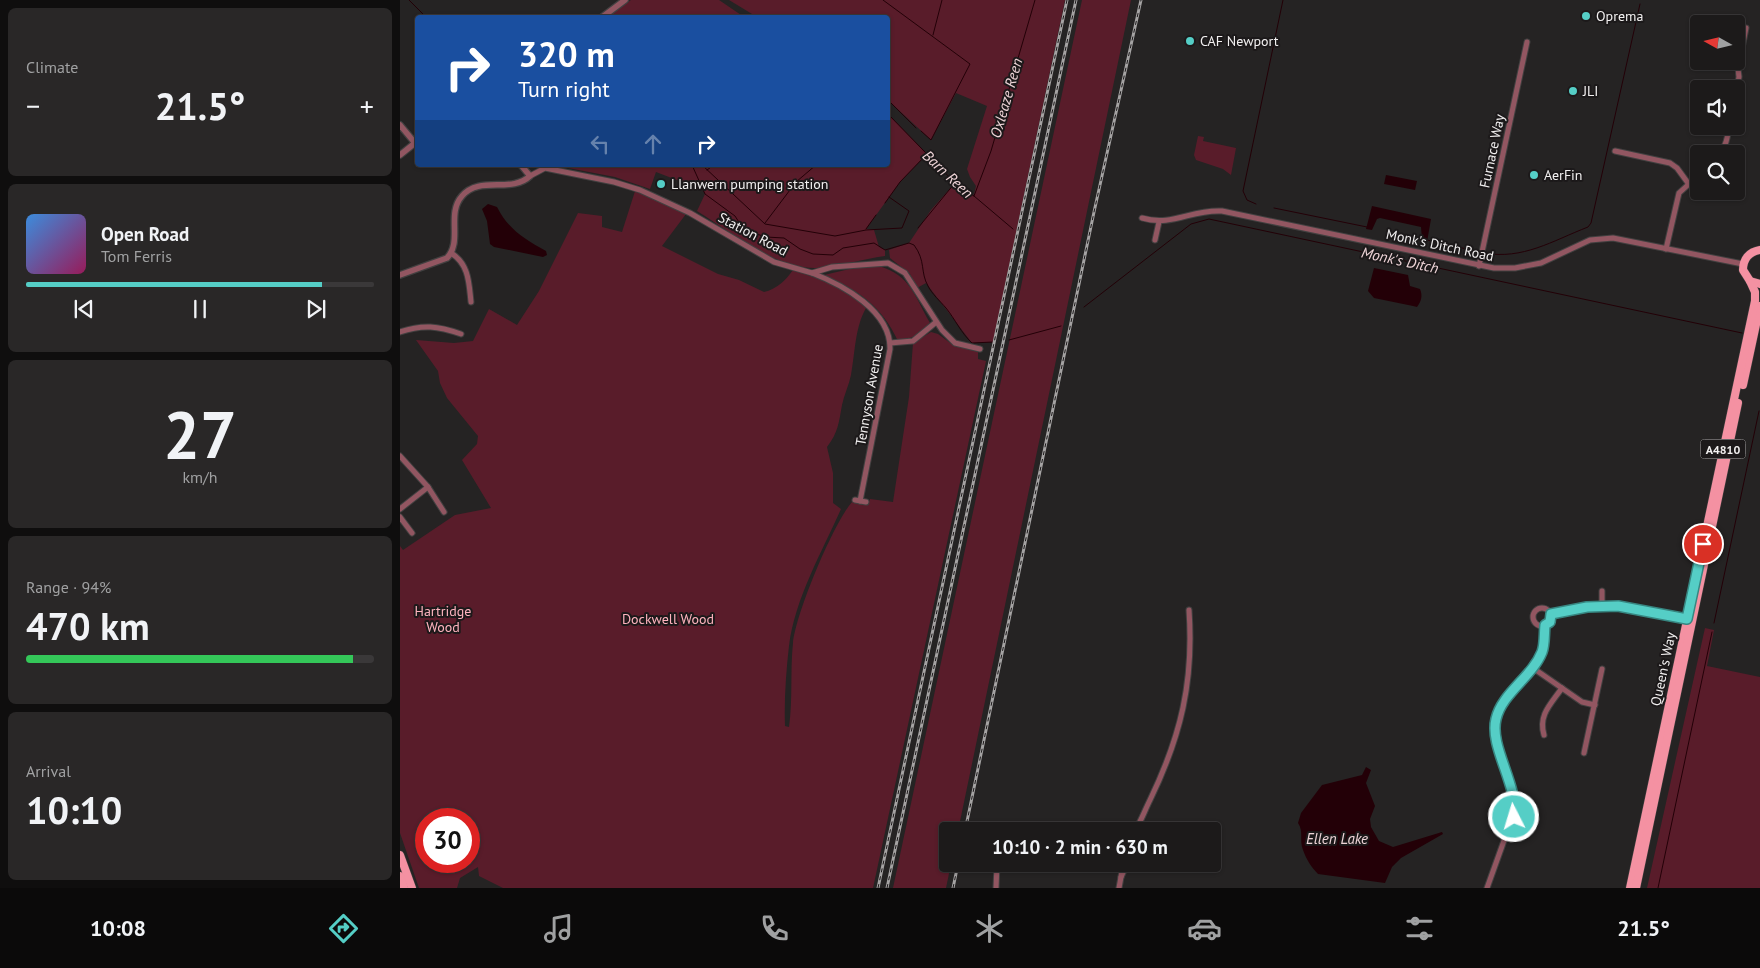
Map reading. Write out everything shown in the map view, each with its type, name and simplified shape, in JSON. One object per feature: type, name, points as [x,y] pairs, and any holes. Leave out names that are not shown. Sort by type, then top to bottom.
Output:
[{"type":"main road","points":[[1743,264],[1746,258],[1756,251],[1760,244]]},
{"type":"main road","name":"Queen's Way","points":[[1636,888],[1755,301],[1755,292],[1743,270],[1743,264]]},
{"type":"main road","points":[[1750,281],[1760,284]]},
{"type":"main road","name":"Queen's Way","points":[[1630,888],[1760,306]]},
{"type":"main road","points":[[400,855],[412,888]]},
{"type":"main road","points":[[400,876],[404,888]]},
{"type":"street","points":[[605,15],[625,0]]},
{"type":"street","points":[[1738,80],[1738,68],[1746,28]]},
{"type":"street","name":"Furnace Way","points":[[1479,266],[1527,42]]},
{"type":"street","points":[[400,125],[415,143]]},
{"type":"street","points":[[400,155],[415,145]]},
{"type":"street","points":[[1614,151],[1670,163],[1677,168],[1688,183],[1676,200],[1666,249]]},
{"type":"street","points":[[400,275],[447,258],[451,253],[454,243],[454,211],[462,196],[475,187],[518,184],[530,176],[523,167]]},
{"type":"street","name":"Station Road","points":[[530,176],[545,168],[562,170],[640,190],[690,213],[774,262],[812,273]]},
{"type":"street","name":"Monk's Ditch Road","points":[[1142,218],[1159,222],[1176,219],[1198,211],[1222,211],[1479,266],[1504,268],[1529,266],[1557,256],[1590,240],[1600,238],[1613,238],[1743,264]]},
{"type":"street","points":[[1155,240],[1159,222]]},
{"type":"street","points":[[451,253],[463,264],[468,274],[471,302]]},
{"type":"street","points":[[812,273],[832,267],[888,262],[905,272],[935,323],[955,343],[980,349]]},
{"type":"street","name":"Tennyson Avenue","points":[[812,273],[838,284],[855,295],[872,310],[890,337],[860,501]]},
{"type":"street","points":[[890,343],[913,341],[935,323]]},
{"type":"street","points":[[400,332],[425,325],[441,327],[461,334]]},
{"type":"street","points":[[400,456],[428,487],[444,512]]},
{"type":"street","points":[[400,509],[428,487]]},
{"type":"street","points":[[400,517],[412,533]]},
{"type":"street","points":[[1602,591],[1602,606]]},
{"type":"street","points":[[1551,614],[1550,622],[1545,625],[1537,624],[1534,619],[1537,609],[1543,608],[1551,614],[1602,606],[1618,606],[1690,620]]},
{"type":"street","points":[[1140,822],[1164,771],[1180,726],[1190,661],[1189,610]]},
{"type":"street","points":[[1486,888],[1515,810],[1496,734],[1495,720],[1501,706],[1533,668],[1543,648],[1545,625]]},
{"type":"street","points":[[1533,668],[1582,702],[1595,704]]},
{"type":"street","points":[[1584,753],[1602,669]]},
{"type":"street","points":[[1544,735],[1541,725],[1544,714],[1562,688]]},
{"type":"street","points":[[996,888],[997,872]]},
{"type":"street","points":[[1119,888],[1122,872]]},
{"type":"street","points":[[1121,877],[1123,872]]},
{"type":"green space","points":[[631,0],[719,0],[741,15],[610,15]]},
{"type":"green space","points":[[729,0],[1065,0],[993,342],[972,343],[926,283],[917,288],[910,274],[890,258],[889,250],[909,243],[931,210],[955,183],[974,195],[976,186],[967,169],[987,106],[956,93],[931,140],[890,102],[890,15],[754,15]]},
{"type":"green space","points":[[1082,0],[1131,0],[960,822],[939,822],[939,872],[949,872],[946,888],[893,888]]},
{"type":"green space","points":[[890,116],[927,154],[900,182],[866,229],[874,230],[879,247],[885,250],[885,256],[817,268],[801,267],[770,256],[739,239],[697,211],[705,194],[702,186],[695,187],[656,172],[650,189],[615,177],[563,167],[890,167]]},
{"type":"green space","points":[[1198,136],[1204,137],[1203,141],[1236,148],[1231,175],[1223,169],[1196,160],[1194,155]]},
{"type":"green space","points":[[636,188],[686,214],[662,246],[718,274],[739,280],[764,292],[780,284],[793,270],[841,289],[866,308],[857,332],[851,375],[837,427],[834,437],[827,447],[833,473],[833,503],[841,509],[803,593],[792,628],[786,676],[785,726],[789,727],[792,654],[796,629],[816,570],[835,529],[852,502],[868,505],[870,499],[893,502],[909,397],[913,343],[931,332],[938,334],[953,345],[978,352],[978,359],[986,361],[873,888],[503,888],[479,876],[480,808],[415,808],[415,873],[468,873],[460,878],[457,888],[419,888],[400,833],[400,546],[403,550],[455,515],[491,508],[462,460],[477,444],[478,436],[447,398],[440,383],[438,371],[416,340],[454,343],[473,341],[489,309],[517,325],[539,291],[578,213],[602,216],[602,227],[622,232]]},
{"type":"green space","points":[[871,264],[884,268],[902,278],[914,293],[930,323],[917,336],[898,341],[884,318],[868,300],[824,275]]},
{"type":"green space","points":[[1705,628],[1714,630],[1707,666],[1760,677],[1760,888],[1647,888]]},
{"type":"water","points":[[1386,175],[1417,181],[1415,190],[1384,184]]},
{"type":"water","points":[[488,204],[497,207],[501,215],[512,227],[524,238],[546,251],[547,255],[543,257],[494,247],[490,244],[487,221],[482,209]]},
{"type":"water","points":[[1372,206],[1431,219],[1427,242],[1422,239],[1421,227],[1380,218],[1377,219],[1372,230],[1366,229]]},
{"type":"water","points":[[1374,268],[1408,275],[1410,286],[1420,289],[1421,292],[1420,303],[1417,307],[1374,298],[1368,291]]},
{"type":"water","name":"Ellen Lake","points":[[1366,767],[1371,770],[1366,783],[1375,806],[1370,819],[1371,827],[1379,841],[1393,847],[1442,832],[1443,834],[1401,858],[1392,867],[1385,883],[1318,874],[1304,853],[1301,830],[1298,823],[1301,813],[1322,785],[1362,775]]},
{"type":"waterway","name":"Monk's Ditch","points":[[409,0],[424,15]]},
{"type":"waterway","points":[[883,0],[970,64],[931,140],[921,131]]},
{"type":"waterway","points":[[933,35],[942,0]]},
{"type":"waterway","name":"Oxleaze Reen","points":[[974,196],[991,151],[1035,0]]},
{"type":"waterway","points":[[1256,204],[1247,200],[1243,191],[1283,0]]},
{"type":"waterway","points":[[1484,253],[1512,254],[1525,252],[1588,227],[1591,223],[1640,4]]},
{"type":"waterway","points":[[890,102],[916,128]]},
{"type":"waterway","name":"Barn Reen","points":[[890,116],[955,183],[974,196],[1013,229]]},
{"type":"waterway","points":[[885,203],[900,182],[926,155]]},
{"type":"waterway","name":"Monk's Ditch","points":[[693,167],[705,194],[735,216],[744,230],[766,237],[784,238],[800,249],[813,254],[833,255],[843,248],[874,243],[885,250],[909,243],[914,245],[922,261],[924,276],[928,286],[965,335],[972,343],[993,342]]},
{"type":"waterway","points":[[704,167],[765,224],[835,236],[866,230],[902,228],[909,211],[889,197]]},
{"type":"waterway","points":[[707,170],[711,167]]},
{"type":"waterway","points":[[765,223],[796,182],[814,167]]},
{"type":"waterway","points":[[918,228],[954,184]]},
{"type":"waterway","points":[[1274,208],[1367,227]]},
{"type":"waterway","points":[[866,229],[876,215]]},
{"type":"waterway","name":"Monk's Ditch","points":[[1084,307],[1191,224],[1209,219],[1742,333]]},
{"type":"waterway","points":[[1427,240],[1480,252]]},
{"type":"waterway","name":"Monk's Ditch","points":[[1009,340],[1061,326]]},
{"type":"waterway","points":[[1714,623],[1759,411]]},
{"type":"waterway","points":[[1658,888],[1712,632]]},
{"type":"railway","points":[[878,888],[1067,0]]},
{"type":"railway","points":[[887,888],[1076,0]]},
{"type":"railway","points":[[967,822],[1094,212],[1141,0]]},
{"type":"railway","points":[[953,888],[956,872]]},
{"type":"place","name":"Oprema","points":[[1586,16]]},
{"type":"place","name":"CAF Newport","points":[[1190,41]]},
{"type":"place","name":"JLI","points":[[1573,91]]},
{"type":"place","name":"AerFin","points":[[1534,175]]},
{"type":"place","name":"Llanwern pumping station","points":[[661,184]]},
{"type":"route","points":[[1514,817],[1513,798],[1496,734],[1495,720],[1501,706],[1538,660],[1544,645],[1545,625],[1550,622],[1551,614],[1587,607],[1618,606],[1687,619],[1703,544]]},
{"type":"park label","name":"Dockwell Wood","points":[[668,619]]},
{"type":"park label","name":"Hartridge Wood","points":[[443,620]]}]
